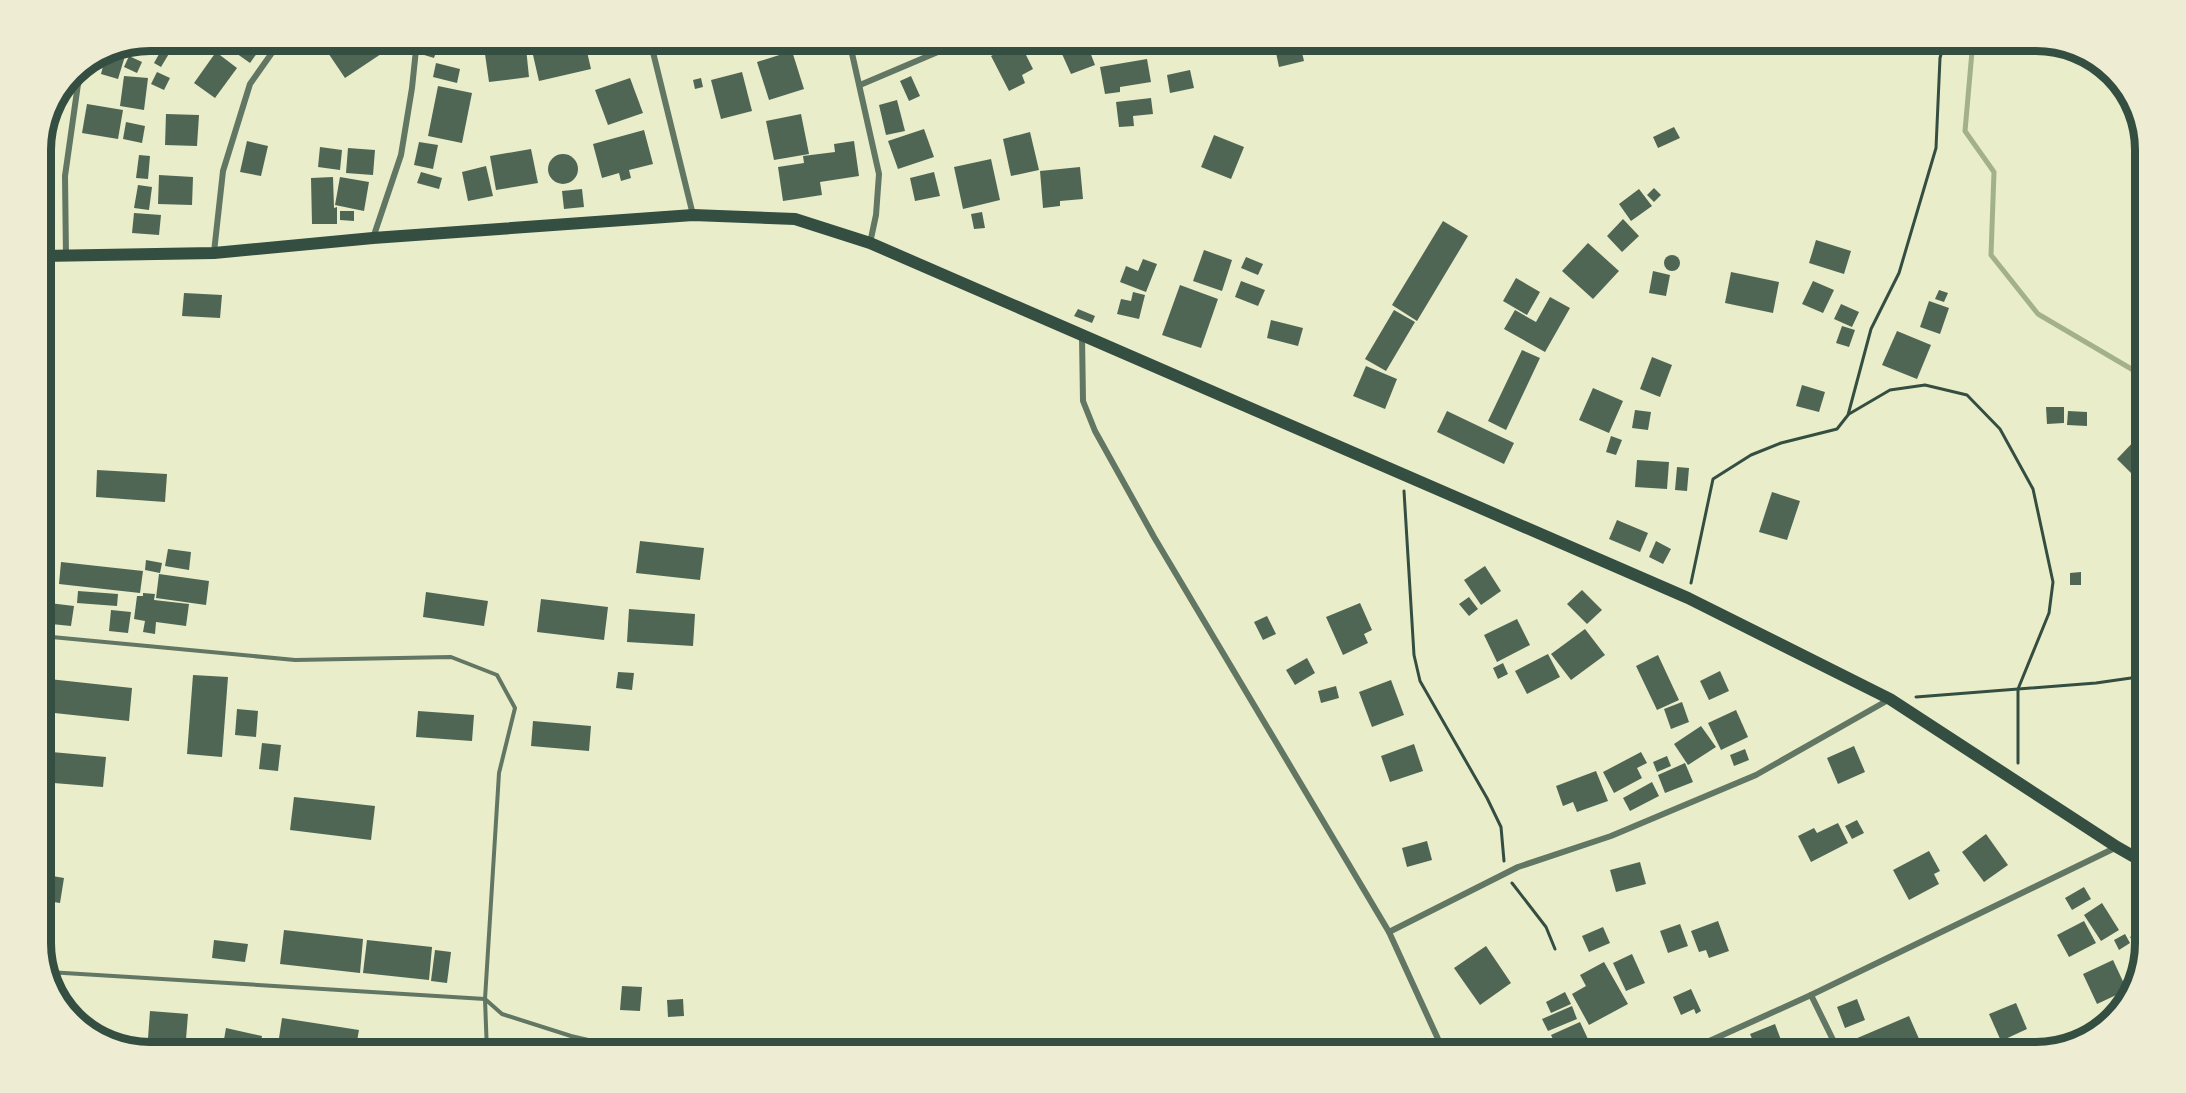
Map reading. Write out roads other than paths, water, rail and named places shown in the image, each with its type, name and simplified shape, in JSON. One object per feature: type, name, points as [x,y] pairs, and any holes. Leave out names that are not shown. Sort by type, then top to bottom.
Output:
[{"type":"main road","points":[[51,256],[214,253],[373,238],[693,215],[795,219],[870,243],[1688,598],[1890,699],[2135,857]]},
{"type":"street","points":[[214,253],[223,171],[250,84],[273,51]]},
{"type":"street","points":[[373,238],[401,155],[416,51]]},
{"type":"street","points":[[653,51],[693,215]]},
{"type":"street","points":[[852,51],[879,174],[876,215],[870,243]]},
{"type":"street","points":[[860,85],[940,51]]},
{"type":"street","points":[[66,256],[65,176],[78,84],[81,80]]},
{"type":"street","points":[[1082,336],[1083,400],[1095,431],[1160,547],[1389,932],[1439,1042]]},
{"type":"street","points":[[1389,932],[1518,867],[1611,836],[1755,775],[1890,699]]},
{"type":"street","points":[[1709,1042],[2117,847]]},
{"type":"street","points":[[1811,995],[1834,1042]]},
{"type":"lane","points":[[51,637],[295,660],[451,657],[497,675],[515,708],[499,773],[485,999],[487,1042]]},
{"type":"lane","points":[[55,972],[485,999],[502,1014],[595,1042]]},
{"type":"waterway","points":[[1972,51],[1965,131],[1994,172],[1991,255],[2038,314],[2135,371]]}]
